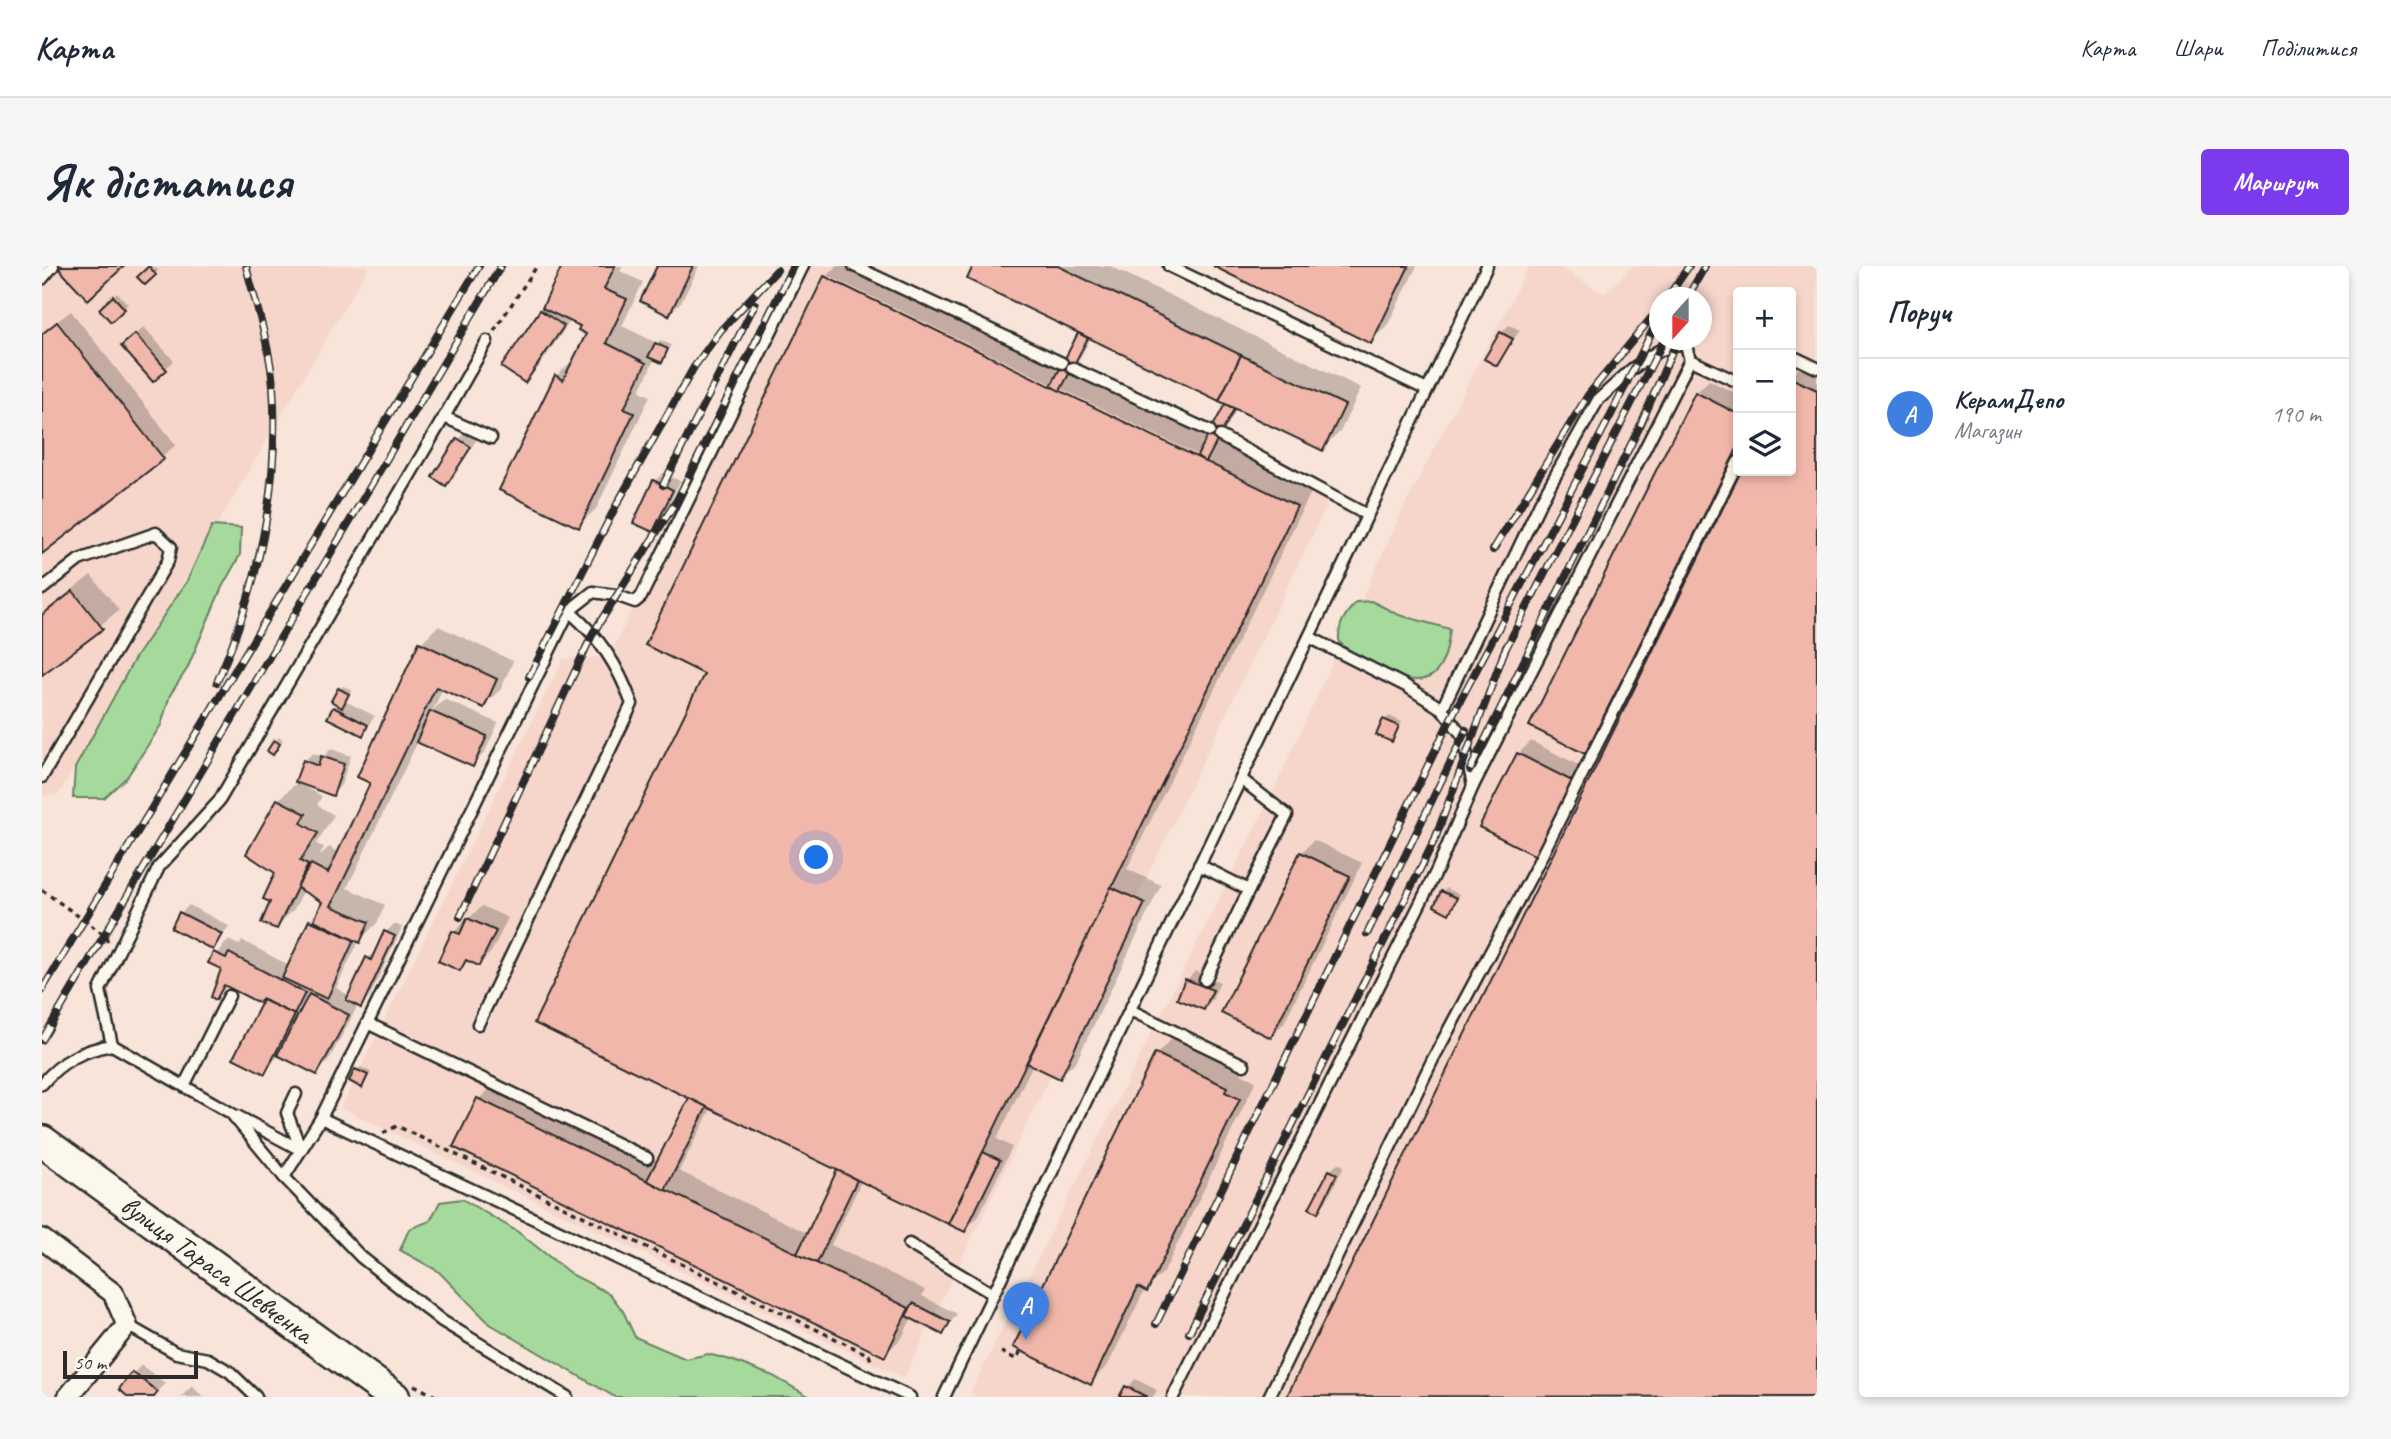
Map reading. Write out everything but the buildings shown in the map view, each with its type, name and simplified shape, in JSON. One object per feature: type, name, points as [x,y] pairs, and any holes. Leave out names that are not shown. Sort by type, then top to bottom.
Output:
[{"type":"main road","name":"вулиця Тараса Шевченка","points":[[42,1141],[394,1397]]},
{"type":"street","points":[[42,1239],[113,1293],[127,1325],[68,1397]]},
{"type":"lane","points":[[42,279],[53,266]]},
{"type":"lane","points":[[284,1177],[321,1118],[569,611],[593,592],[615,595],[635,602],[641,597],[803,266]]},
{"type":"lane","points":[[854,266],[1215,433],[1367,515]]},
{"type":"lane","points":[[1169,266],[1427,390]]},
{"type":"lane","points":[[944,1397],[1487,266]]},
{"type":"lane","points":[[112,1045],[100,990],[159,867],[219,801],[487,341]]},
{"type":"lane","points":[[1173,1397],[1437,870],[1473,786],[1689,360],[1685,342],[1658,351],[1632,369],[1598,400],[1540,503],[1442,709]]},
{"type":"lane","points":[[1796,358],[1817,368]]},
{"type":"lane","points":[[1689,360],[1733,380]]},
{"type":"lane","points":[[444,417],[491,438]]},
{"type":"lane","points":[[1269,1397],[1433,1059],[1536,867],[1733,472]]},
{"type":"lane","points":[[42,589],[79,560],[156,533],[171,547],[168,561],[42,777]]},
{"type":"lane","points":[[478,1024],[632,704],[620,671],[603,645],[569,611]]},
{"type":"lane","points":[[1309,637],[1406,687],[1442,709],[1463,736],[1473,786]]},
{"type":"lane","points":[[1205,980],[1287,816],[1241,779]]},
{"type":"lane","points":[[1199,865],[1249,890]]},
{"type":"lane","points":[[184,1086],[229,996]]},
{"type":"lane","points":[[1130,1010],[1244,1065]]},
{"type":"lane","points":[[367,1023],[647,1158]]},
{"type":"lane","points":[[42,1084],[61,1065],[86,1050],[112,1045],[301,1150]]},
{"type":"lane","points":[[296,1094],[287,1113],[301,1150]]},
{"type":"lane","points":[[232,1113],[284,1177],[361,1257],[442,1321],[567,1397]]},
{"type":"lane","points":[[321,1118],[910,1397]]},
{"type":"lane","points":[[909,1244],[993,1294]]},
{"type":"lane","points":[[127,1325],[176,1353],[208,1359],[230,1372],[256,1397]]},
{"type":"path","points":[[487,341],[537,266]]},
{"type":"path","points":[[42,890],[106,936],[114,961]]},
{"type":"path","points":[[368,1140],[397,1126],[869,1355],[874,1371]]},
{"type":"path","points":[[1002,1352],[1016,1359],[1021,1351]]},
{"type":"shaded area","points":[[42,266],[369,266],[59,794],[42,796]]},
{"type":"shaded area","points":[[799,266],[866,266],[1333,493],[904,1378],[341,1108],[563,659],[609,657]]},
{"type":"shaded area","points":[[1529,266],[1558,266],[1604,294],[1633,266],[1817,266],[1817,1397],[978,1397],[970,1393],[1273,792],[1404,507]]},
{"type":"green space","points":[[212,526],[241,528],[240,555],[222,587],[187,669],[170,695],[161,725],[127,777],[104,798],[73,798],[75,768],[135,658],[187,581]]},
{"type":"green space","points":[[1371,601],[1399,615],[1450,629],[1445,656],[1437,671],[1427,678],[1401,678],[1373,666],[1339,642],[1341,625],[1348,612],[1356,602]]},
{"type":"green space","points":[[462,1199],[518,1232],[571,1274],[610,1294],[623,1311],[635,1337],[686,1359],[708,1354],[731,1360],[773,1376],[810,1397],[615,1397],[490,1324],[438,1271],[400,1250],[409,1229],[430,1221],[440,1202]]},
{"type":"railway","points":[[217,682],[255,574],[273,462],[273,386],[269,356],[246,266]]},
{"type":"railway","points":[[42,990],[479,266]]},
{"type":"railway","points":[[42,1040],[501,266]]},
{"type":"railway","points":[[460,917],[593,633],[677,500],[793,266]]},
{"type":"railway","points":[[1675,287],[1689,266]]},
{"type":"railway","points":[[1693,287],[1705,266]]},
{"type":"railway","points":[[529,677],[617,504],[694,367],[721,330],[777,270]]},
{"type":"railway","points":[[663,485],[755,304]]},
{"type":"railway","points":[[1493,550],[1588,395],[1649,320]]},
{"type":"railway","points":[[1156,1324],[1451,718],[1649,337]]},
{"type":"railway","points":[[1503,654],[1659,350]]},
{"type":"railway","points":[[1470,770],[1641,424],[1673,350]]},
{"type":"railway","points":[[1189,1333],[1435,839],[1506,647]]},
{"type":"railway","points":[[1367,934],[1466,730]]},
{"type":"place","name":"КерамДепо","points":[[1026,1340]]}]
